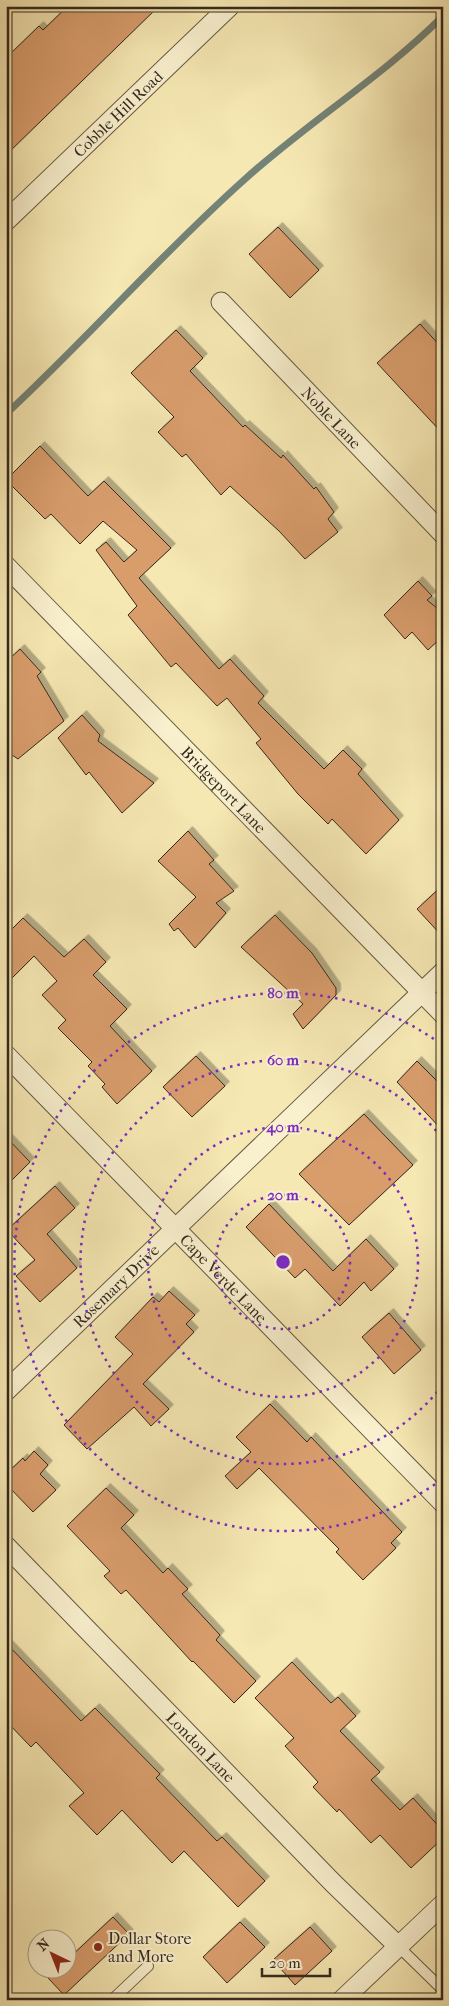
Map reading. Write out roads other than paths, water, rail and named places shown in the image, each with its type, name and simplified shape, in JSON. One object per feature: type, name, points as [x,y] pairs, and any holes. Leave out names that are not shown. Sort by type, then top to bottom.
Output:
[{"type":"street","name":"Cobble Hill Road","points":[[6,221],[230,6]]},
{"type":"street","name":"Noble Lane","points":[[221,302],[443,534]]},
{"type":"street","name":"Bridgeport Lane","points":[[6,566],[443,1014]]},
{"type":"street","name":"Rosemary Drive","points":[[6,1391],[443,972]]},
{"type":"street","name":"Cape Verde Lane","points":[[6,1055],[443,1503]]},
{"type":"street","name":"London Lane","points":[[6,1546],[333,1883],[398,1946]]},
{"type":"street","points":[[342,2000],[443,1904]]},
{"type":"lane","points":[[398,1946],[443,1990]]},
{"type":"lane","points":[[112,2000],[148,1966]]},
{"type":"waterway","points":[[6,414],[213,208],[268,159],[395,59],[443,16]]},
{"type":"place","name":"Dollar Store and More","points":[[98,1947]]}]
